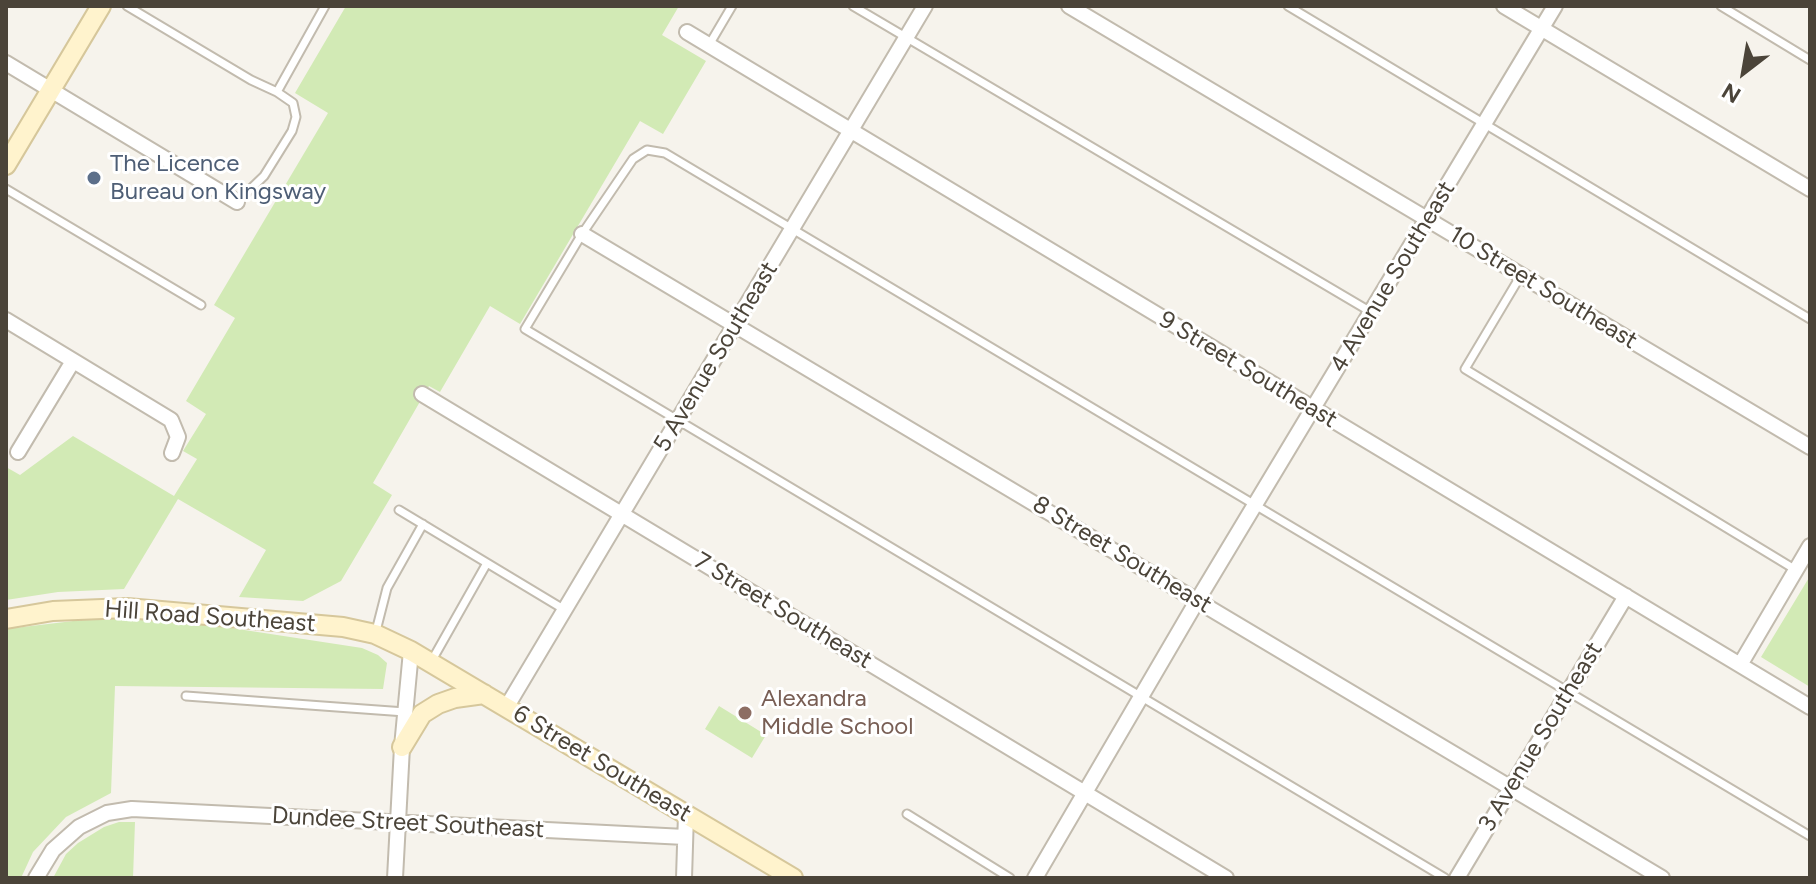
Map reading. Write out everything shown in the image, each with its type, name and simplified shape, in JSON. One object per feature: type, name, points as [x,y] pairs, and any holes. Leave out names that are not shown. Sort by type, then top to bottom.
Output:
[{"type":"street","points":[[6,165],[101,6]]},
{"type":"street","name":"5 Avenue Southeast","points":[[506,708],[925,6]]},
{"type":"street","name":"10 Street Southeast","points":[[1069,6],[1810,447]]},
{"type":"street","points":[[1504,6],[1810,189]]},
{"type":"street","name":"4 Avenue Southeast","points":[[1035,878],[1197,601],[1555,6]]},
{"type":"street","name":"9 Street Southeast","points":[[687,32],[1810,707]]},
{"type":"street","points":[[6,63],[237,202]]},
{"type":"street","name":"8 Street Southeast","points":[[582,234],[1662,878]]},
{"type":"street","points":[[6,320],[171,420],[178,437],[172,453]]},
{"type":"street","points":[[12,449],[73,361]]},
{"type":"street","name":"7 Street Southeast","points":[[422,394],[1226,878]]},
{"type":"street","points":[[1740,665],[1810,546]]},
{"type":"street","name":"3 Avenue Southeast","points":[[1457,878],[1626,596]]},
{"type":"street","name":"Hill Road Southeast","points":[[6,619],[53,611],[127,608],[343,627],[375,634],[411,651]]},
{"type":"street","points":[[395,878],[411,651]]},
{"type":"street","name":"6 Street Southeast","points":[[411,651],[793,878]]},
{"type":"street","points":[[402,747],[422,714],[455,698],[484,694]]},
{"type":"street","name":"Dundee Street Southeast","points":[[36,878],[53,850],[79,827],[107,813],[132,809],[685,837]]},
{"type":"street","points":[[684,878],[686,814]]},
{"type":"lane","points":[[127,6],[293,103],[296,117],[292,131],[264,176],[237,202]]},
{"type":"lane","points":[[277,92],[325,6]]},
{"type":"lane","points":[[708,45],[732,6]]},
{"type":"lane","points":[[853,6],[1371,312]]},
{"type":"lane","points":[[1288,6],[1810,319]]},
{"type":"lane","points":[[1721,6],[1810,60]]},
{"type":"lane","points":[[1445,878],[525,329],[582,234],[633,159],[647,150],[665,153],[1810,836]]},
{"type":"lane","points":[[6,189],[201,305]]},
{"type":"lane","points":[[1521,275],[1465,369],[1796,570]]},
{"type":"lane","points":[[399,510],[565,610]]},
{"type":"lane","points":[[375,634],[387,588],[423,524]]},
{"type":"lane","points":[[431,662],[487,563]]},
{"type":"lane","points":[[186,696],[405,712]]},
{"type":"lane","points":[[907,814],[1010,878]]},
{"type":"green space","points":[[346,6],[679,6],[662,35],[706,61],[663,134],[640,121],[520,324],[490,306],[440,392],[429,386],[373,483],[392,495],[341,581],[303,601],[239,597],[266,550],[178,499],[124,589],[58,592],[6,600],[6,467],[20,475],[73,436],[174,496],[197,459],[183,451],[206,414],[186,401],[235,318],[214,305],[328,113],[295,93]]},
{"type":"green space","points":[[1810,576],[1810,687],[1761,657]]},
{"type":"green space","points":[[90,619],[192,622],[362,648],[387,663],[383,689],[115,686],[111,793],[66,817],[33,852],[21,878],[6,878],[6,629]]},
{"type":"green space","points":[[719,706],[766,735],[752,758],[705,729]]},
{"type":"green space","points":[[119,822],[135,822],[133,878],[53,878],[66,854],[78,843]]},
{"type":"place","name":"The Licence Bureau on Kingsway","points":[[94,178]]},
{"type":"place","name":"Alexandra Middle School","points":[[745,713]]}]
